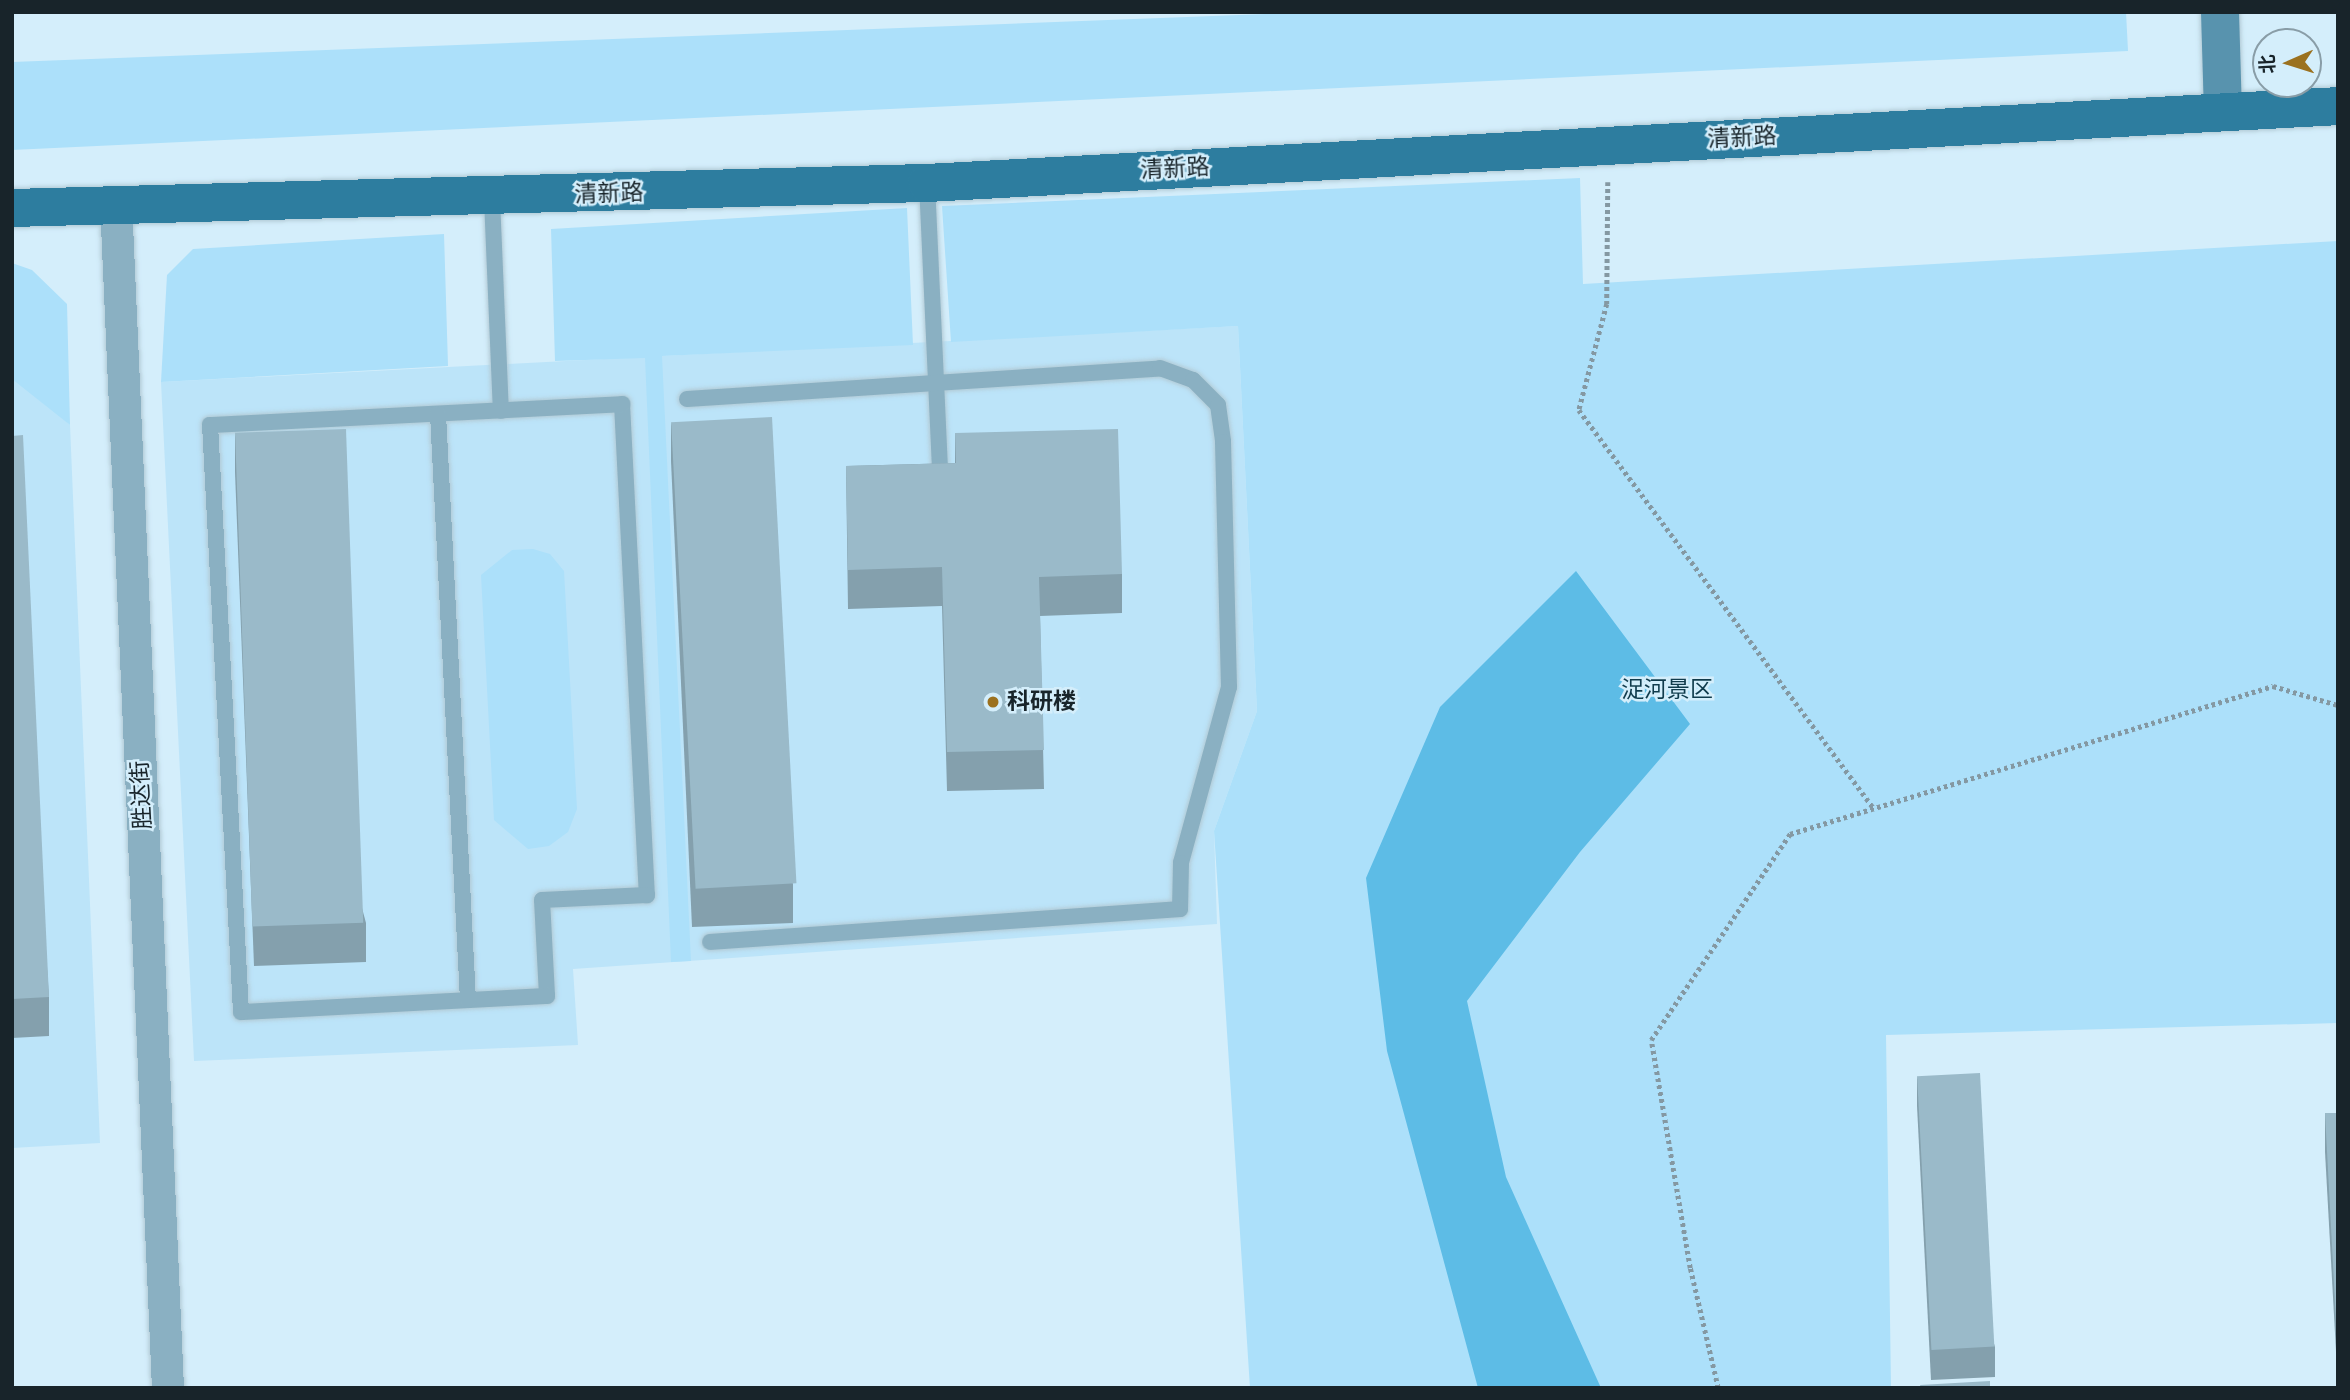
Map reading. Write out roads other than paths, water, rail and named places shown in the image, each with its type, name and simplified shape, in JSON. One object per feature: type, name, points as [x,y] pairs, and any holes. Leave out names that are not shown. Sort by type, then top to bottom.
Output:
[{"type":"main road","points":[[2220,12],[2222,111]]},
{"type":"main road","name":"清新路","points":[[12,208],[116,202],[492,199],[927,183],[2338,106]]},
{"type":"street","name":"胜达街","points":[[116,202],[168,1388]]},
{"type":"lane","points":[[927,183],[934,382],[940,464]]},
{"type":"lane","points":[[492,199],[501,411]]},
{"type":"lane","points":[[687,399],[1160,368],[1193,380],[1218,405],[1229,687],[1181,863],[1180,909],[710,942]]},
{"type":"lane","points":[[622,404],[647,895],[542,900],[547,996],[241,1012],[211,425],[501,411],[622,404]]},
{"type":"lane","points":[[438,414],[468,1000]]},
{"type":"place","name":"科研楼","points":[[993,702]]},
{"type":"park label","name":"浞河景区","points":[[1667,690]]}]
